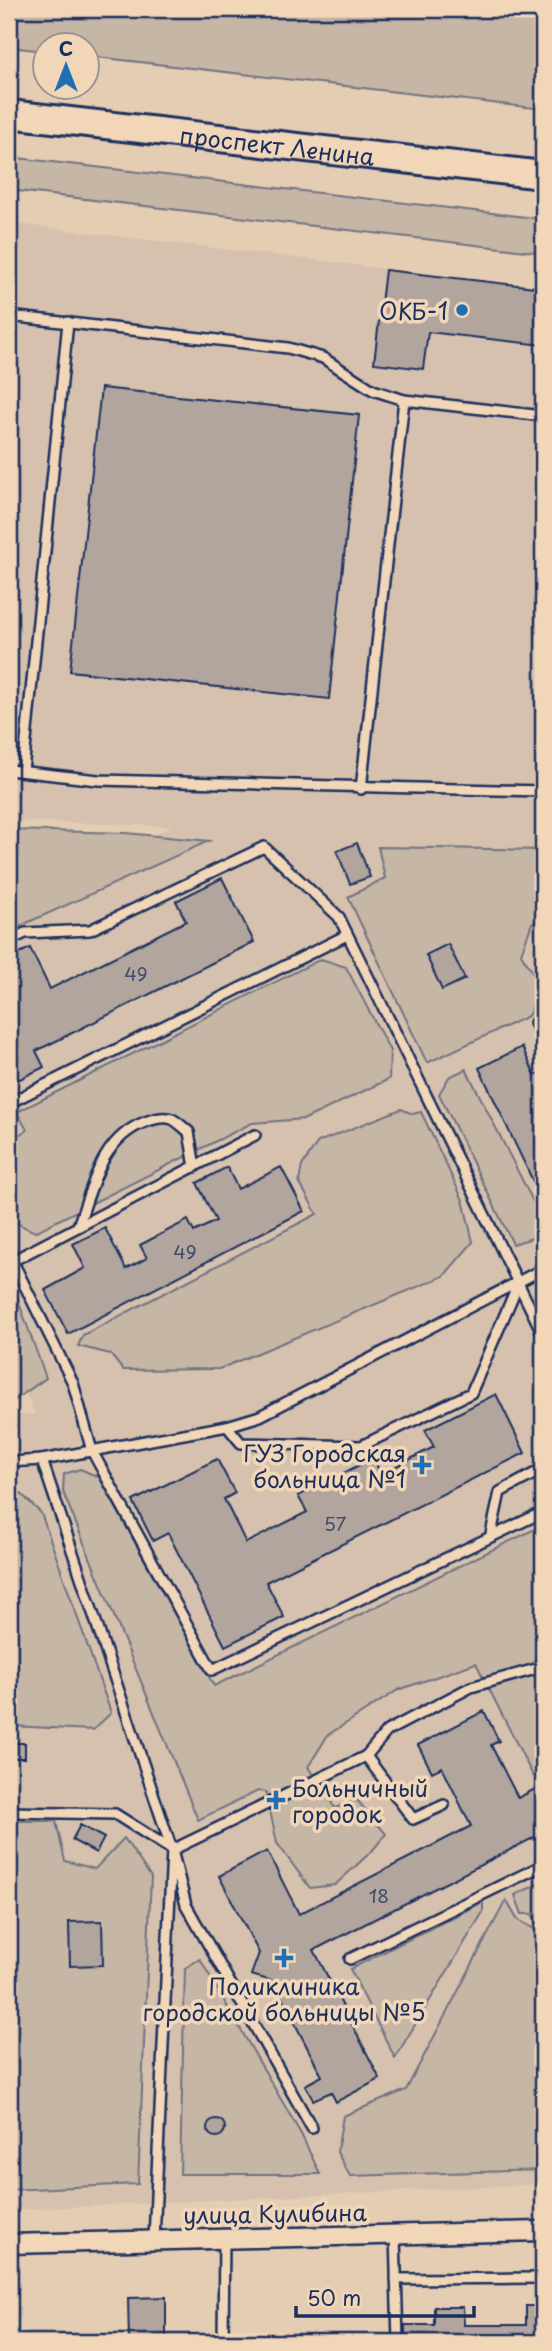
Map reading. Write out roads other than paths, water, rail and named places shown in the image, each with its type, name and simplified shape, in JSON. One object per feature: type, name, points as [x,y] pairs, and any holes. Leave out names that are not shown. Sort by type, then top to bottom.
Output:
[{"type":"main road","name":"проспект Ленина","points":[[9,114],[543,175]]},
{"type":"street","name":"улица Кулибина","points":[[9,2244],[543,2231]]},
{"type":"lane","points":[[9,316],[288,348],[323,358],[373,390],[404,400],[543,416]]},
{"type":"lane","points":[[23,771],[68,322]]},
{"type":"lane","points":[[360,789],[404,400]]},
{"type":"lane","points":[[9,770],[98,780],[360,789],[543,791]]},
{"type":"lane","points":[[9,941],[25,933],[90,930],[264,847],[339,917],[543,1334]]},
{"type":"lane","points":[[9,1103],[347,935]]},
{"type":"lane","points":[[535,1023],[543,1038]]},
{"type":"lane","points":[[78,1226],[102,1161],[117,1138],[138,1125],[154,1119],[171,1118],[189,1132],[195,1167]]},
{"type":"lane","points":[[255,1135],[78,1226],[10,1257],[73,1383],[92,1451],[212,1670],[492,1534],[543,1512]]},
{"type":"lane","points":[[9,1462],[42,1460],[92,1451],[227,1426],[260,1416],[543,1269]]},
{"type":"lane","points":[[227,1426],[242,1443],[361,1446],[471,1393],[519,1282]]},
{"type":"lane","points":[[42,1460],[172,1850],[186,1905],[312,2128]]},
{"type":"lane","points":[[492,1534],[499,1492],[543,1469]]},
{"type":"lane","points":[[172,1850],[366,1756],[387,1731],[471,1687],[543,1667]]},
{"type":"lane","points":[[366,1756],[413,1819],[444,1805]]},
{"type":"lane","points":[[9,1812],[115,1814],[172,1850]]},
{"type":"lane","points":[[154,2240],[172,1850]]},
{"type":"lane","points":[[350,1959],[543,1865]]},
{"type":"lane","points":[[395,2234],[398,2342]]},
{"type":"lane","points":[[223,2342],[224,2239]]},
{"type":"lane","points":[[396,2279],[543,2278]]},
{"type":"place","name":"ОКБ-1","points":[[462,310]]},
{"type":"place","name":"ГУЗ Городская больница №1","points":[[422,1465]]},
{"type":"place","name":"Больничный городок","points":[[276,1800]]},
{"type":"place","name":"Поликлиника городской больницы №5","points":[[284,1958]]}]
